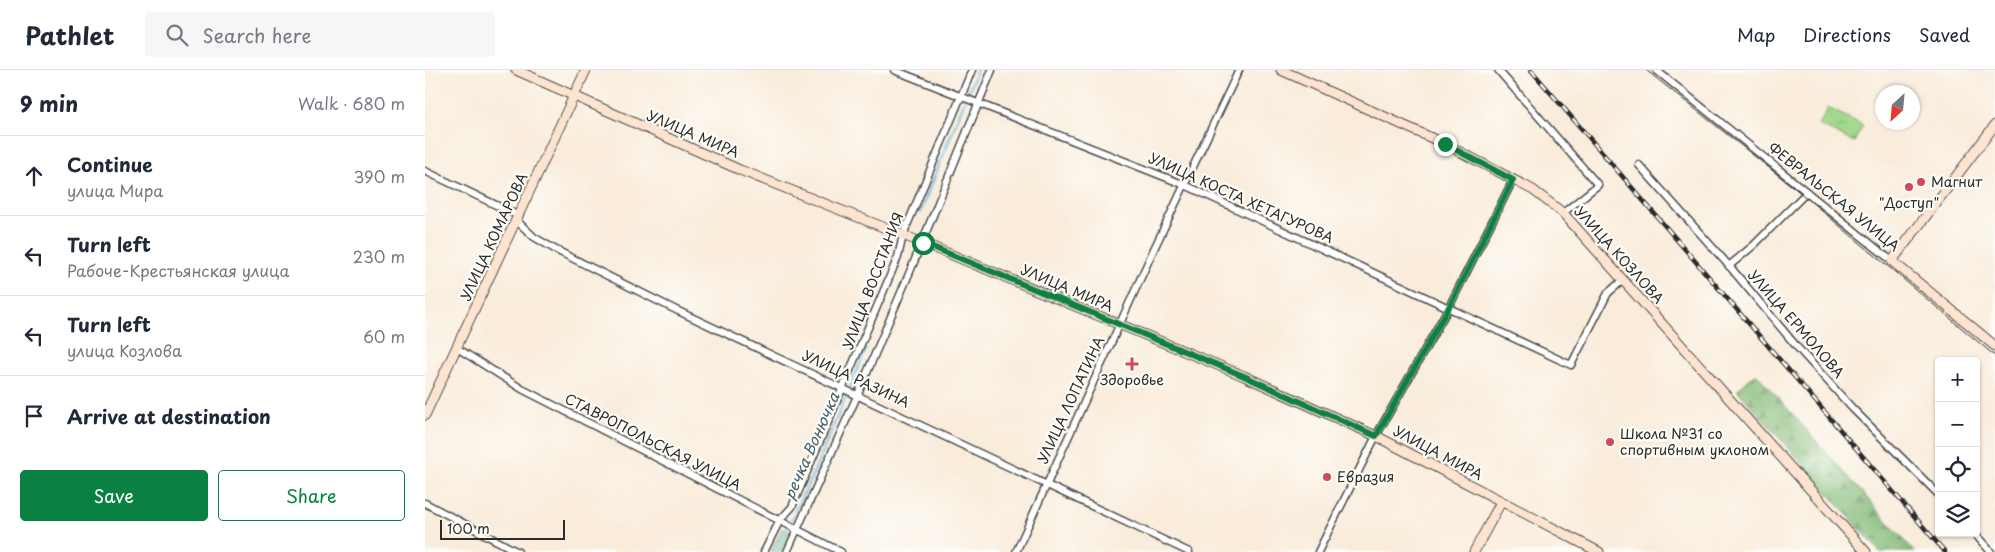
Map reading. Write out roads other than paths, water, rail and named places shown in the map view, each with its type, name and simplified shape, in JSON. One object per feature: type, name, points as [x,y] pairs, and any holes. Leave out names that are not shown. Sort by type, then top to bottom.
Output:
[{"type":"main road","name":"УЛИЦА МИРА","points":[[516,70],[740,170],[923,243],[1244,376],[1376,436],[1599,552]]},
{"type":"main road","name":"УЛИЦА КОМАРОВА","points":[[425,414],[586,70]]},
{"type":"main road","name":"УЛИЦА КОЗЛОВА","points":[[1281,70],[1445,144],[1547,199],[1563,213],[1866,552]]},
{"type":"main road","points":[[1892,261],[1995,125]]},
{"type":"main road","name":"ФЕВРАЛЬСКАЯ УЛИЦА","points":[[1892,261],[1995,346]]},
{"type":"main road","points":[[1474,552],[1501,502]]},
{"type":"street","name":"УЛИЦА КОСТА ХЕТАГУРОВА","points":[[894,70],[1185,185],[1571,365],[1608,293],[1623,280]]},
{"type":"street","name":"УЛИЦА ВОССТАНИЯ","points":[[787,552],[793,527],[850,390],[898,257],[903,235],[972,70]]},
{"type":"street","name":"УЛИЦА ВОССТАНИЯ","points":[[764,552],[781,521],[792,507],[923,243],[975,102],[992,70]]},
{"type":"street","name":"УЛИЦА ЛОПАТИНА","points":[[1016,552],[1046,483],[1239,70]]},
{"type":"street","points":[[1499,70],[1597,185],[1563,213]]},
{"type":"street","name":"ФЕВРАЛЬСКАЯ УЛИЦА","points":[[1655,70],[1892,261]]},
{"type":"street","name":"УЛИЦА ЕРМОЛОВА","points":[[1639,165],[1852,408],[1936,492]]},
{"type":"street","name":"УЛИЦА РАЗИНА","points":[[425,171],[518,218],[534,237],[556,250],[674,309],[850,390],[1189,552]]},
{"type":"street","points":[[1318,552],[1376,436],[1449,307],[1513,180]]},
{"type":"street","points":[[1729,266],[1807,192]]},
{"type":"street","name":"СТАВРОПОЛЬСКАЯ УЛИЦА","points":[[457,348],[522,389],[841,552]]},
{"type":"street","points":[[425,504],[518,552]]},
{"type":"street","points":[[1978,537],[1991,552]]},
{"type":"waterway","points":[[920,213],[977,70]]},
{"type":"waterway","name":"речка Вонючка","points":[[776,552],[817,465],[866,349]]},
{"type":"tram line","points":[[1646,70],[1797,190],[1995,356]]},
{"type":"railway","points":[[1531,70],[1945,552]]},
{"type":"place","name":"Магнит","points":[[1921,182]]},
{"type":"place","name":"\"Доступ\"","points":[[1909,187]]},
{"type":"place","name":"Здоровье","points":[[1132,364]]},
{"type":"place","name":"Школа №31 со спортивным уклоном","points":[[1610,442]]},
{"type":"place","name":"Евразия","points":[[1327,477]]}]
